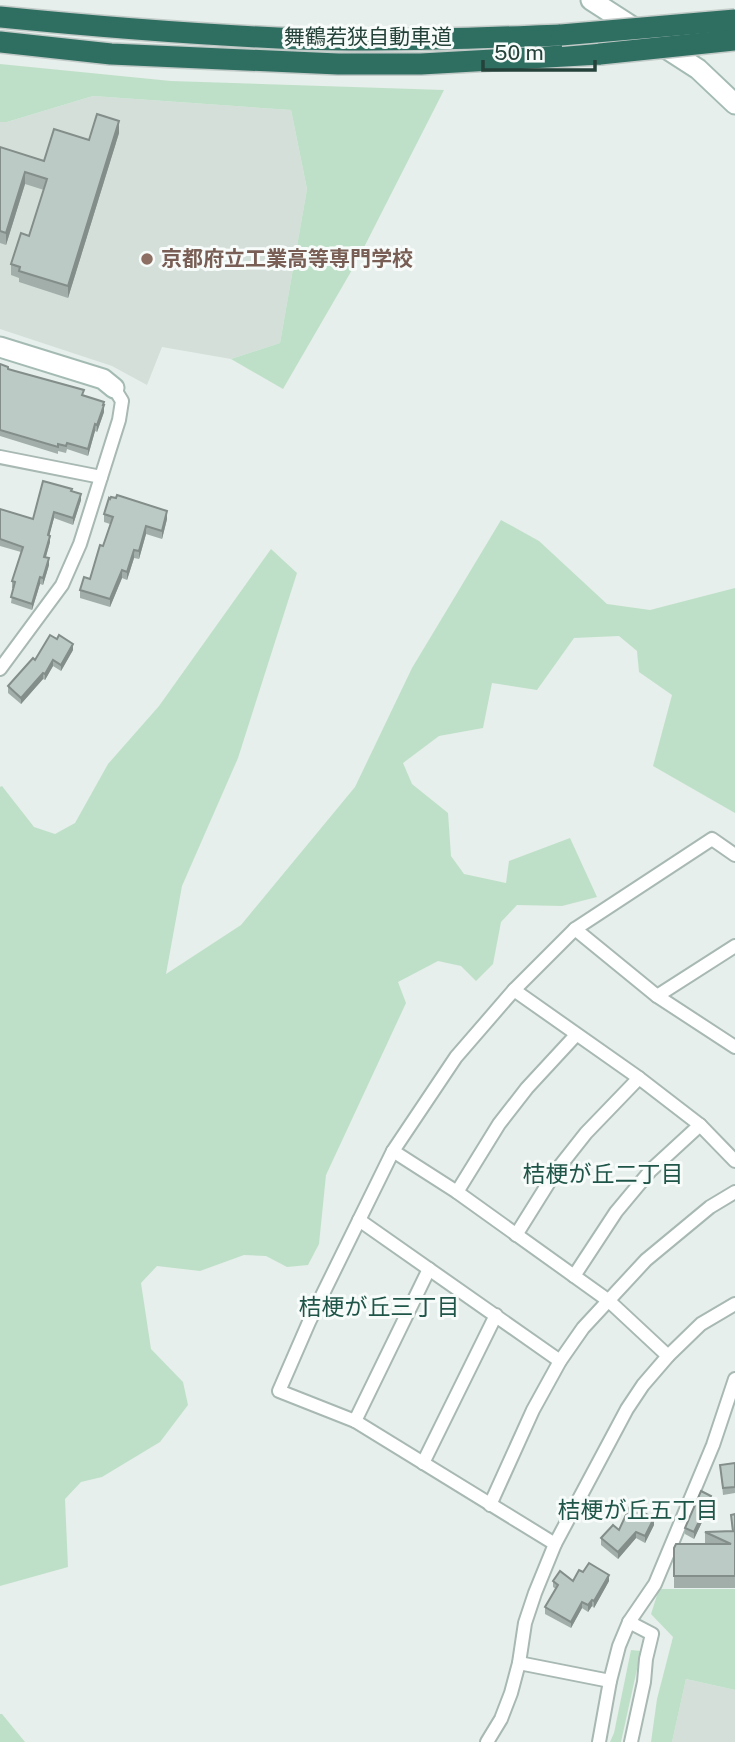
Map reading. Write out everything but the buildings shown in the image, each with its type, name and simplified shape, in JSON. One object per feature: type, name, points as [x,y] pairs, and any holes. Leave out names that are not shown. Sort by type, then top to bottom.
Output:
[{"type":"highway","name":"舞鶴若狭自動車道","points":[[0,17],[79,25],[303,39],[561,35],[735,20]]},
{"type":"highway","name":"舞鶴若狭自動車道","points":[[0,41],[111,54],[338,64],[421,64],[600,54],[735,40]]},
{"type":"street","points":[[591,0],[698,69],[735,104]]},
{"type":"street","points":[[0,347],[103,379],[114,388],[122,401],[119,420],[80,544],[62,584],[5,657],[0,669]]},
{"type":"street","points":[[1,462],[101,477]]},
{"type":"street","points":[[555,1544],[355,1421],[279,1391],[309,1322],[393,1151],[456,1057],[514,990],[575,929],[712,839],[735,855]]},
{"type":"street","points":[[575,929],[657,996],[735,1047]]},
{"type":"street","points":[[657,996],[735,946]]},
{"type":"street","points":[[514,990],[701,1125],[735,1161]]},
{"type":"street","points":[[457,1192],[499,1124],[527,1088],[576,1035]]},
{"type":"street","points":[[516,1235],[556,1171],[586,1133],[639,1078]]},
{"type":"street","points":[[574,1276],[617,1212],[651,1170],[701,1125]]},
{"type":"street","points":[[393,1151],[457,1192],[609,1301],[668,1356]]},
{"type":"street","points":[[490,1505],[559,1360],[583,1328],[646,1259],[710,1207],[735,1192]]},
{"type":"street","points":[[359,1220],[559,1360]]},
{"type":"street","points":[[355,1421],[429,1269]]},
{"type":"street","points":[[487,1742],[511,1693],[525,1623],[555,1544],[626,1409],[668,1356],[701,1324],[735,1304]]},
{"type":"street","points":[[423,1463],[496,1315]]},
{"type":"street","points":[[599,1742],[619,1646],[629,1622],[655,1584],[713,1445],[735,1379]]},
{"type":"street","points":[[629,1622],[652,1634],[631,1742]]},
{"type":"street","points":[[519,1663],[610,1681]]},
{"type":"shaded area","name":"京都府立工業高等専門学校","points":[[93,96],[291,110],[307,189],[280,343],[231,359],[162,347],[147,385],[112,366],[0,329],[0,122]]},
{"type":"shaded area","points":[[686,1679],[735,1690],[735,1742],[672,1742]]},
{"type":"green space","points":[[0,64],[171,81],[444,90],[356,263],[283,389],[231,359],[280,343],[307,189],[291,110],[93,96],[0,122]]},
{"type":"green space","points":[[501,520],[539,541],[607,604],[650,610],[735,588],[735,813],[653,766],[672,695],[639,672],[637,651],[619,636],[574,638],[537,690],[492,683],[483,728],[439,736],[403,763],[412,784],[448,813],[451,856],[464,874],[506,883],[509,861],[570,838],[597,897],[562,906],[517,905],[501,922],[493,964],[476,981],[461,966],[438,961],[398,982],[406,1003],[326,1175],[319,1244],[308,1265],[287,1267],[266,1256],[244,1255],[200,1271],[157,1266],[141,1283],[151,1349],[183,1382],[188,1405],[160,1442],[102,1477],[81,1482],[65,1499],[68,1567],[0,1586],[0,787],[2,786],[34,827],[55,834],[75,823],[108,764],[159,706],[271,549],[297,573],[238,758],[182,886],[166,974],[241,925],[355,787],[412,668]]},
{"type":"green space","points":[[659,1589],[735,1589],[735,1690],[686,1679],[672,1742],[651,1742],[657,1699],[673,1637],[651,1614]]},
{"type":"green space","points":[[631,1650],[641,1651],[621,1742],[610,1742],[614,1733]]},
{"type":"green space","points":[[2,1714],[25,1742],[0,1742]]},
{"type":"place","name":"京都府立工業高等専門学校","points":[[147,259]]},
{"type":"district","name":"桔梗が丘二丁目","points":[[603,1174]]},
{"type":"district","name":"桔梗が丘三丁目","points":[[379,1307]]},
{"type":"district","name":"桔梗が丘五丁目","points":[[638,1510]]}]
